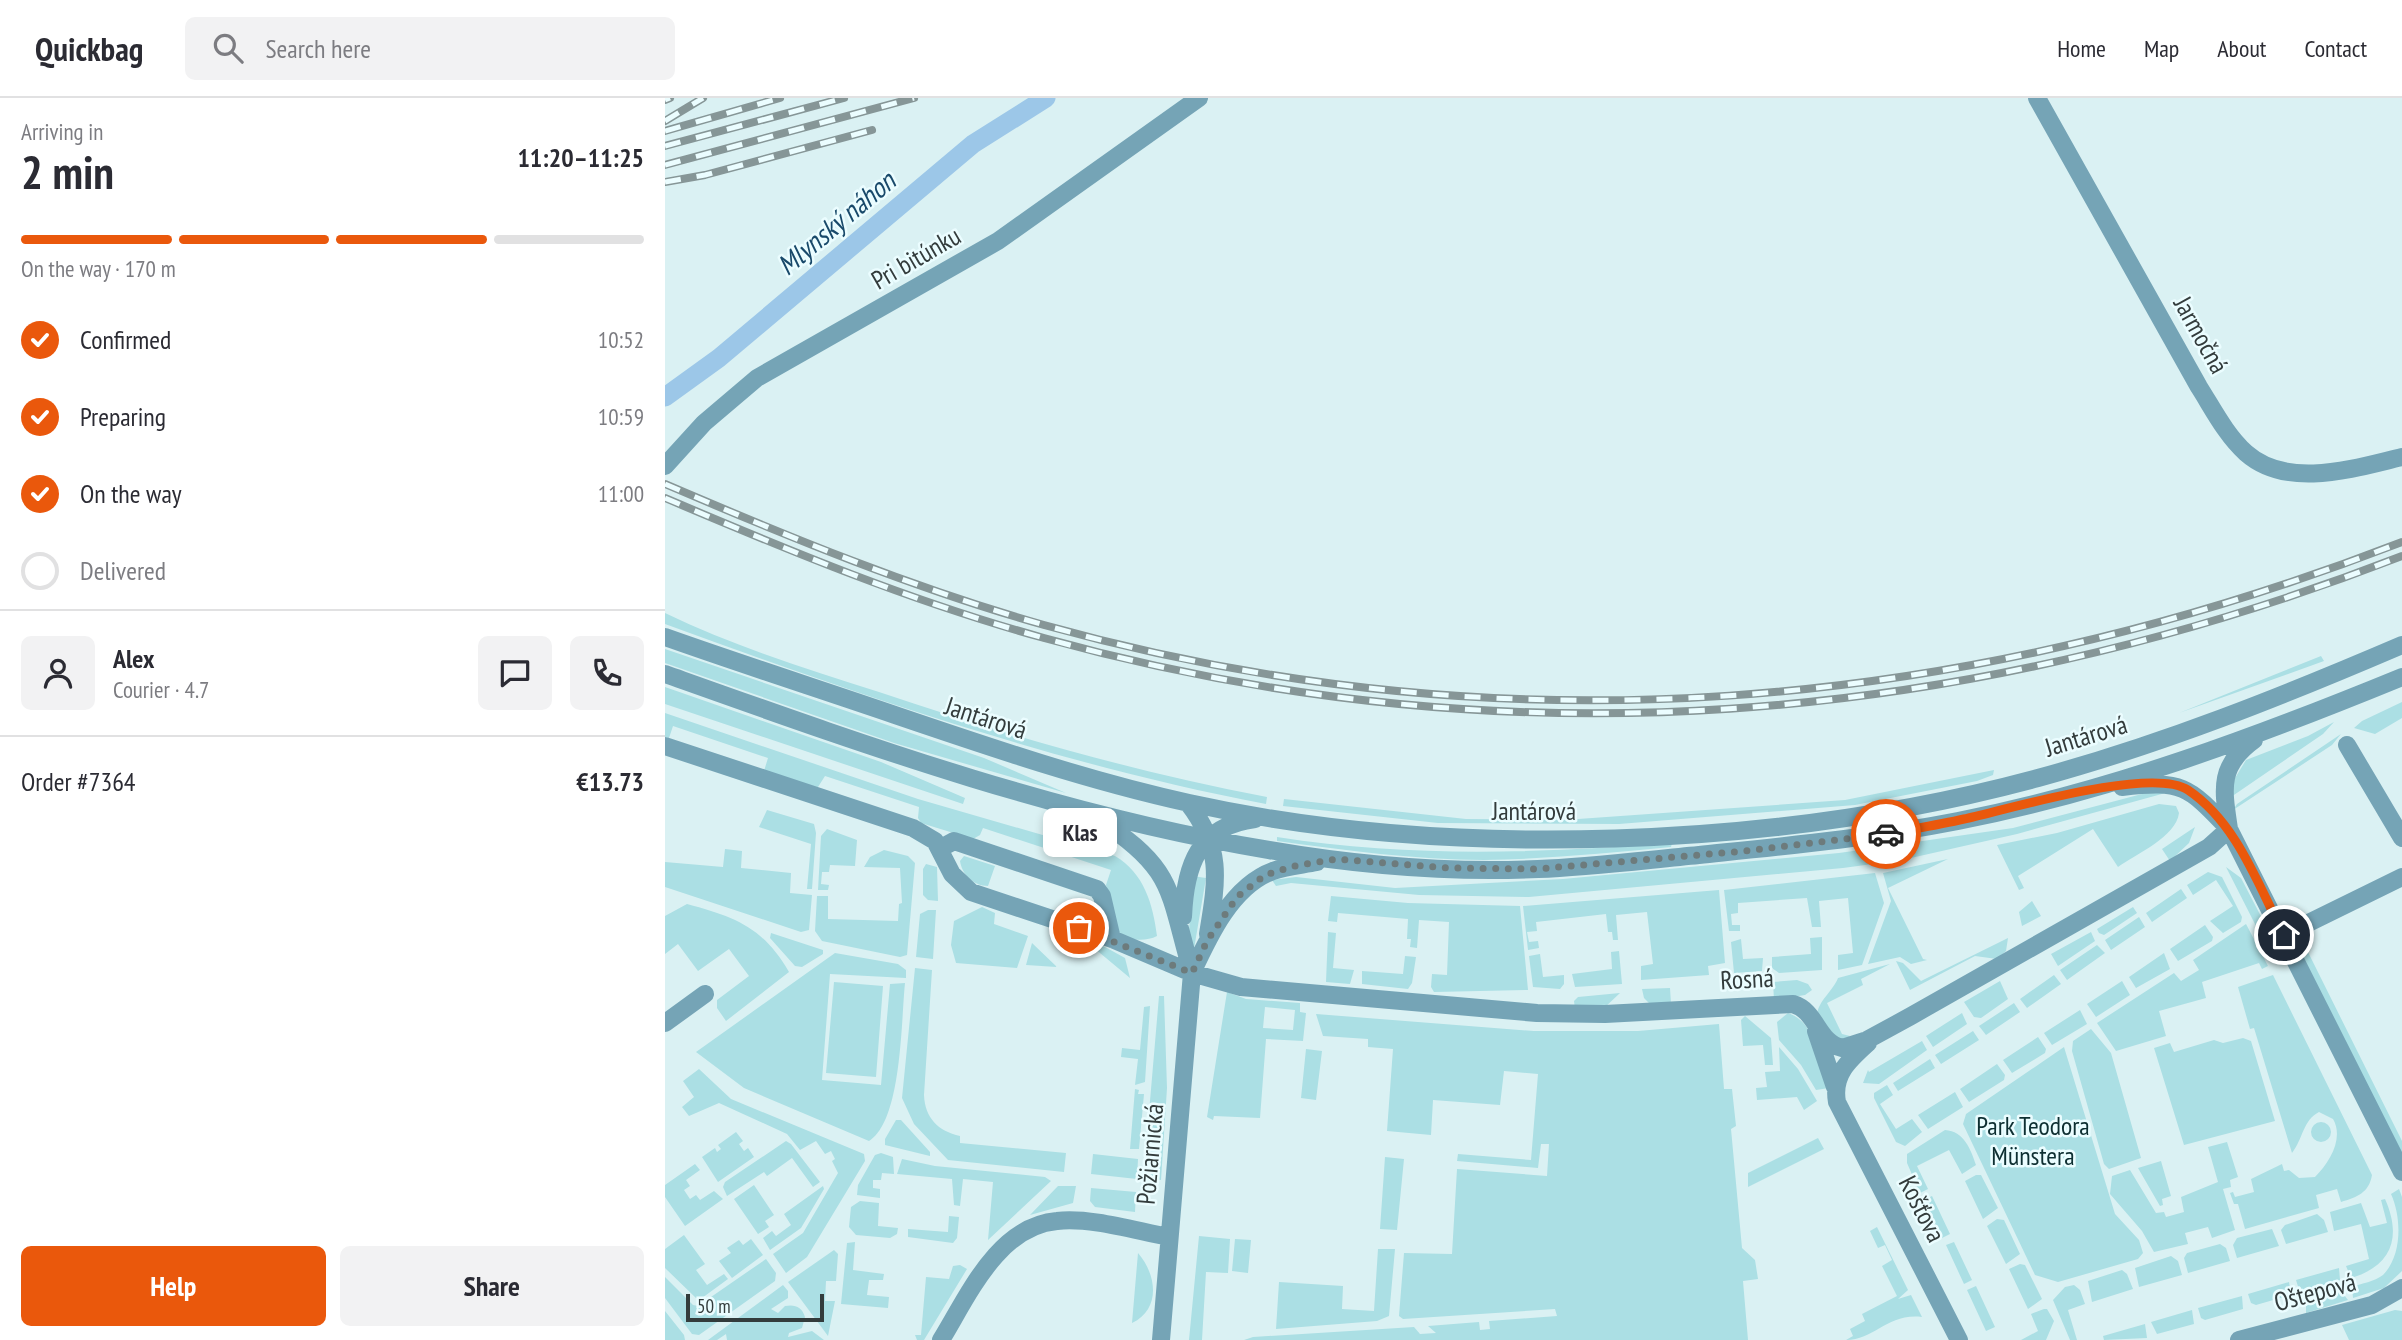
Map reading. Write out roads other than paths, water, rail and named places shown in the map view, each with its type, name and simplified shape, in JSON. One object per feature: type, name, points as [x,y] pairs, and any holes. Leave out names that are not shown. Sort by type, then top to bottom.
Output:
[{"type":"street","name":"Pri bitúnku","points":[[665,466],[704,423],[757,378],[998,241],[1199,98]]},
{"type":"street","name":"Jarmočná","points":[[2037,98],[2199,387],[2229,434],[2248,454],[2271,466],[2299,472],[2332,473],[2402,457]]},
{"type":"street","name":"Jantárová","points":[[665,637],[1039,763],[1188,803],[1273,818],[1446,836],[1535,839],[1719,830],[1883,812],[1956,798],[2048,775],[2211,723],[2402,645]]},
{"type":"street","name":"Jantárová","points":[[665,674],[894,754],[1085,810],[1210,838],[1336,859],[1450,868],[1536,869],[1631,862],[1886,834],[1961,820],[2080,791],[2210,751],[2269,731],[2402,677]]},
{"type":"street","points":[[2193,794],[2184,778],[2182,760],[2192,742],[2211,723]]},
{"type":"street","points":[[2224,782],[2235,756],[2269,731]]},
{"type":"street","points":[[2158,741],[2192,742],[2210,751],[2218,760],[2224,782],[2229,830]]},
{"type":"street","points":[[665,746],[913,828],[928,835],[941,848],[954,841],[1097,889],[1102,896],[1112,939]]},
{"type":"street","points":[[2347,746],[2402,838]]},
{"type":"street","points":[[2080,791],[2162,783],[2179,785],[2193,794],[2229,830],[2402,1172]]},
{"type":"street","points":[[1188,803],[1210,838],[1216,876],[1207,941]]},
{"type":"street","name":"Požiarnická","points":[[1085,810],[1126,837],[1159,868],[1170,891],[1192,973]]},
{"type":"street","name":"Požiarnická","points":[[1182,939],[1187,872],[1199,849],[1210,838],[1237,822],[1273,818]]},
{"type":"street","points":[[1809,1015],[1827,1041],[1835,1047],[1850,1047],[2209,847],[2229,830]]},
{"type":"street","name":"Rosná","points":[[941,848],[952,874],[971,892],[1112,939],[1192,973],[1241,987],[1492,1011],[1605,1014],[1780,1003],[1809,1015]]},
{"type":"street","name":"Požiarnická","points":[[1161,1340],[1192,973],[1207,941],[1237,897],[1265,875],[1336,859]]},
{"type":"street","points":[[2284,935],[2402,877]]},
{"type":"street","points":[[665,1023],[705,994]]},
{"type":"street","name":"Košťova","points":[[1809,1015],[1836,1095],[1959,1340]]},
{"type":"street","points":[[1836,1095],[1847,1062],[1875,1035]]},
{"type":"street","points":[[941,1340],[988,1265],[1020,1234],[1059,1220],[1170,1237]]},
{"type":"street","name":"Oštepová","points":[[2239,1340],[2372,1305],[2402,1288]]},
{"type":"waterway","name":"Mlynský náhon","points":[[665,397],[719,358],[973,144],[1046,98]]},
{"type":"railway","points":[[665,100],[670,98]]},
{"type":"railway","points":[[665,121],[703,98]]},
{"type":"railway","points":[[665,131],[780,98]]},
{"type":"railway","points":[[665,146],[844,98]]},
{"type":"railway","points":[[665,165],[914,98]]},
{"type":"railway","points":[[665,182],[705,175],[872,130]]},
{"type":"railway","points":[[665,484],[852,560],[947,595],[1044,625],[1216,665],[1388,690],[1559,700],[1729,696],[1899,677],[2068,645],[2236,600],[2402,542]]},
{"type":"railway","points":[[665,498],[899,592],[1044,638],[1216,678],[1388,703],[1559,713],[1730,709],[1900,691],[2068,659],[2236,614],[2402,556]]},
{"type":"place","name":"Klas","points":[[1079,928]]},
{"type":"park label","name":"Park Teodora Münstera","points":[[2033,1141]]}]
